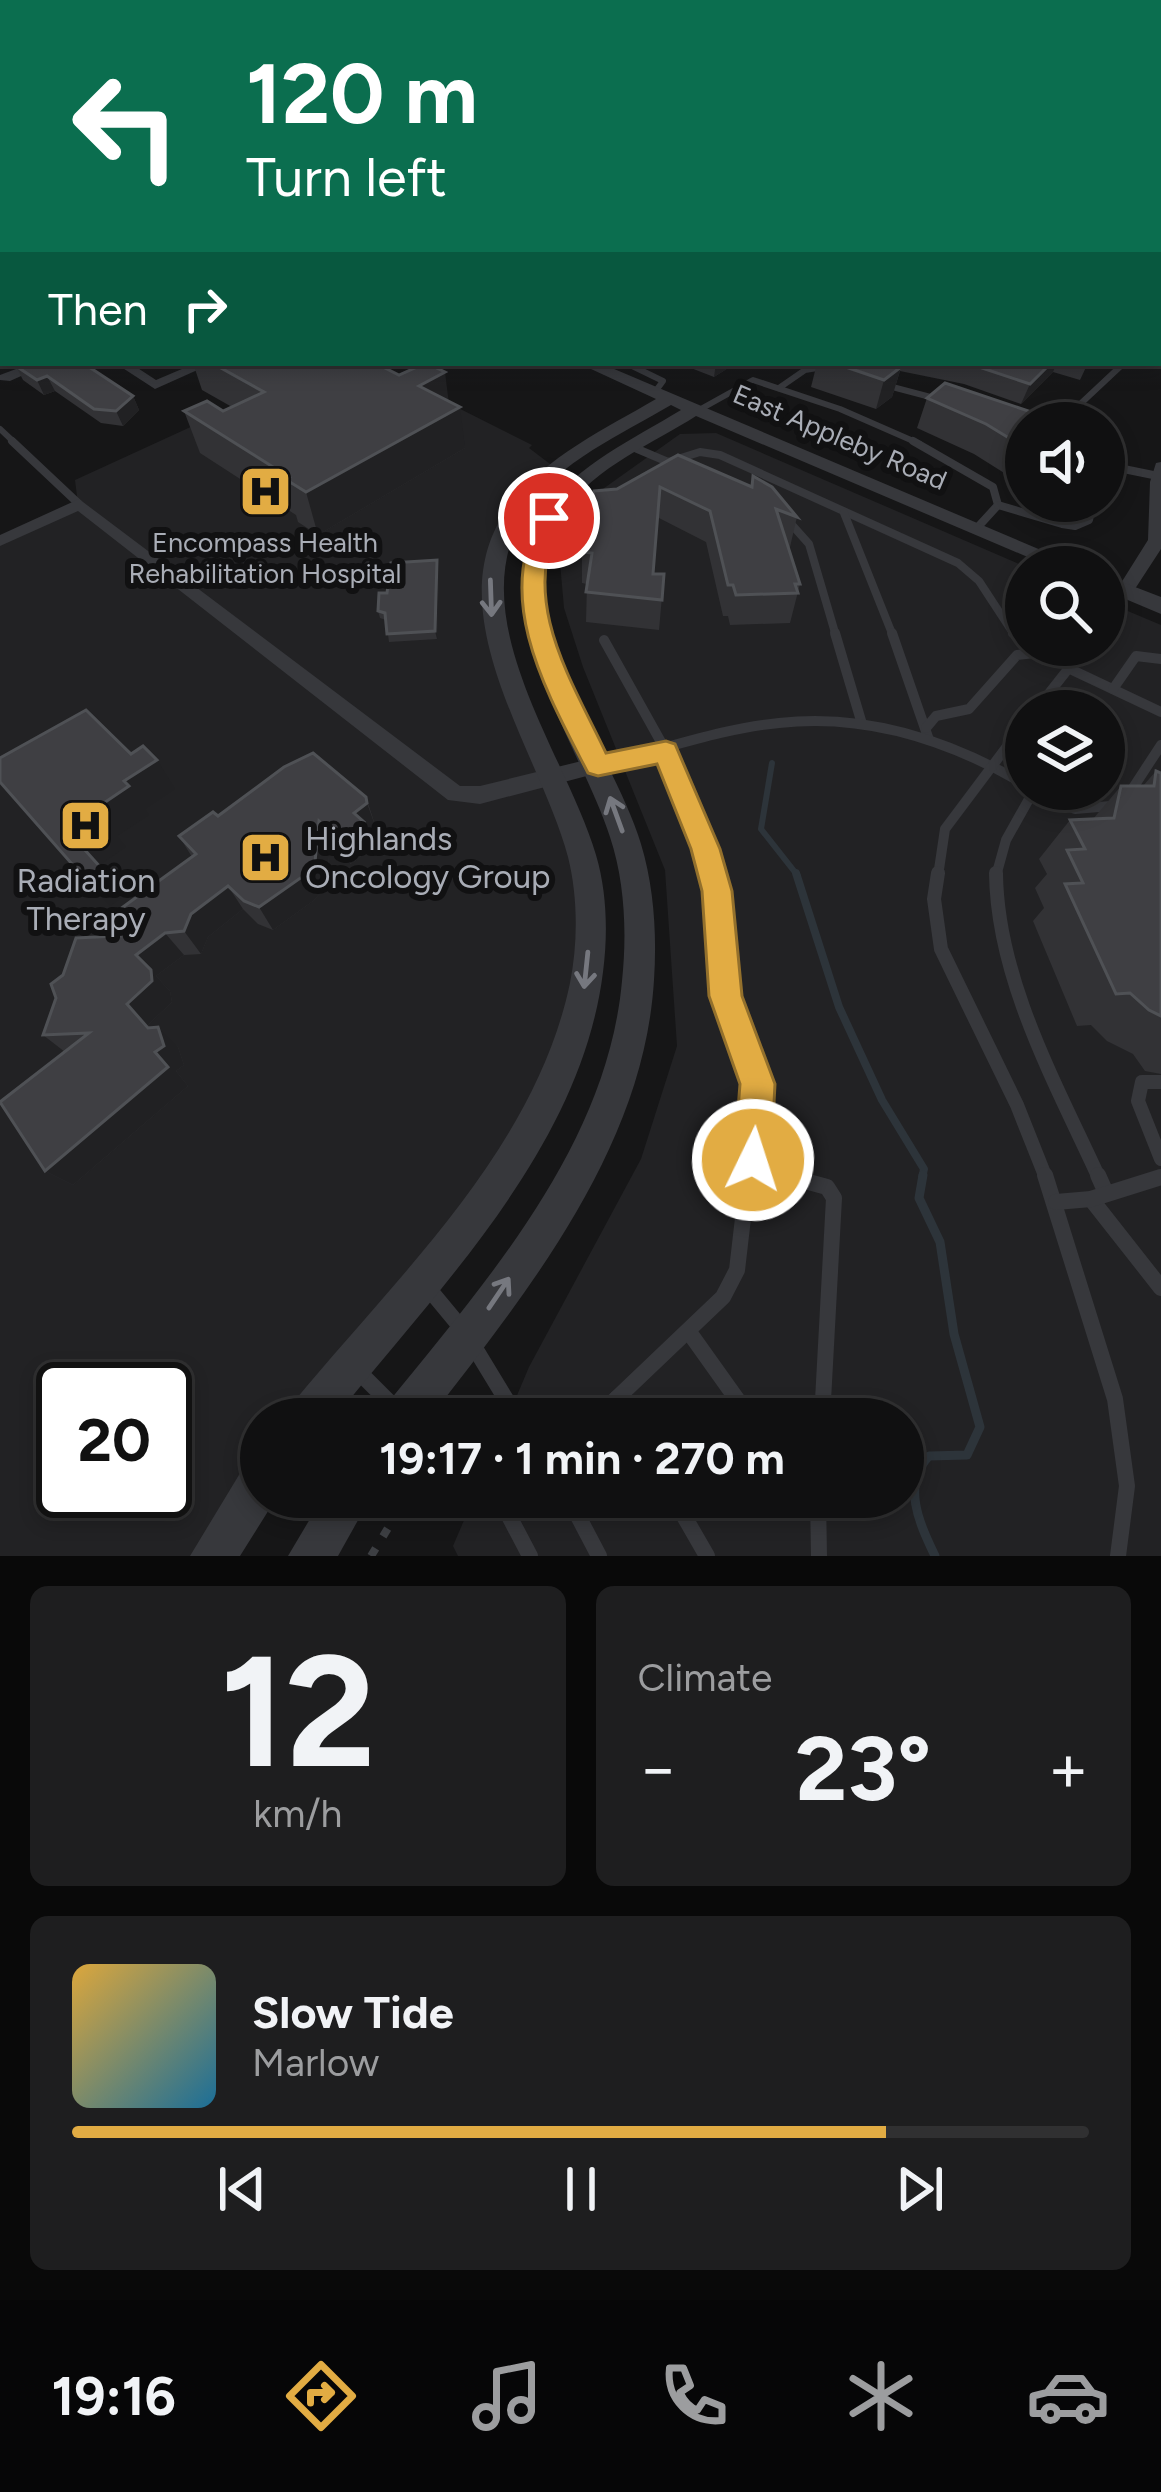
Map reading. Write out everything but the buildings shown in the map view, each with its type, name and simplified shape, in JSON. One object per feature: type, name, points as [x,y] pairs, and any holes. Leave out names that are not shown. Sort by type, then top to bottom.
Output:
[{"type":"street","points":[[5,378],[36,366]]},
{"type":"street","points":[[126,366],[155,385],[200,366]]},
{"type":"street","name":"East Appleby Road","points":[[593,366],[1020,546]]},
{"type":"street","points":[[420,1398],[469,1337],[568,1191],[616,1090],[636,1002],[639,912],[626,842],[598,765],[537,633],[530,573],[536,544],[549,518],[592,476],[635,448],[680,402]]},
{"type":"street","points":[[324,1398],[422,1281],[518,1151],[562,1068],[586,984],[590,912],[583,856],[497,643],[489,607],[490,576],[499,542],[516,511],[566,462],[680,402]]},
{"type":"street","points":[[1125,576],[1152,551],[1159,530],[1159,477]]},
{"type":"street","points":[[0,541],[79,504],[456,794],[480,795],[598,765]]},
{"type":"street","points":[[1125,591],[1161,606]]},
{"type":"street","points":[[213,1556],[240,1514]]},
{"type":"street","points":[[311,1556],[336,1518]]},
{"type":"lane","points":[[632,366],[663,381],[680,402],[744,381],[779,388],[952,457],[993,488],[998,505]]},
{"type":"lane","points":[[779,388],[817,366],[846,371]]},
{"type":"lane","points":[[1082,402],[1121,366]]},
{"type":"lane","points":[[860,376],[940,400]]},
{"type":"lane","points":[[0,429],[79,504]]},
{"type":"lane","points":[[635,448],[688,470]]},
{"type":"lane","points":[[668,462],[712,453],[976,572],[1005,626]]},
{"type":"lane","points":[[1125,469],[1159,477]]},
{"type":"lane","points":[[998,505],[1005,507]]},
{"type":"lane","points":[[977,528],[998,505]]},
{"type":"lane","points":[[772,508],[809,544],[862,724]]},
{"type":"lane","points":[[843,512],[908,673],[927,734]]},
{"type":"lane","points":[[604,640],[666,752],[706,849],[717,891],[726,996],[758,1084],[737,1270],[723,1297],[616,1398]]},
{"type":"lane","points":[[1113,689],[1136,656],[1161,659]]},
{"type":"lane","points":[[927,734],[936,716],[969,709],[1007,666]]},
{"type":"lane","points":[[1052,690],[1071,666]]},
{"type":"lane","points":[[1076,666],[1161,712]]},
{"type":"lane","points":[[598,765],[787,722],[862,724],[927,734],[1005,772]]},
{"type":"lane","points":[[1125,798],[1161,745]]},
{"type":"lane","points":[[1005,746],[945,830],[934,899],[941,949],[1017,1105],[1056,1202],[1115,1399],[1127,1486],[1118,1556]]},
{"type":"lane","points":[[1021,810],[1002,849],[994,895],[1018,984],[1098,1196],[1161,1288]]},
{"type":"lane","points":[[1161,1082],[1142,1082],[1138,1101],[1161,1159]]},
{"type":"lane","points":[[752,1167],[827,1186],[834,1198],[823,1398]]},
{"type":"lane","points":[[1056,1202],[1098,1196],[1161,1177]]},
{"type":"lane","points":[[422,1281],[469,1337],[505,1398]]},
{"type":"lane","points":[[689,1331],[736,1398]]},
{"type":"lane","points":[[351,1363],[385,1398]]},
{"type":"lane","points":[[510,1518],[530,1556]]},
{"type":"lane","points":[[579,1518],[599,1556]]},
{"type":"lane","points":[[685,1518],[706,1556]]},
{"type":"lane","points":[[815,1518],[819,1556]]},
{"type":"path","points":[[371,1556],[394,1518]]},
{"type":"shaded area","points":[[323,366],[375,366],[532,445],[529,448],[558,470],[540,485],[490,576],[590,912],[562,1068],[322,1398],[240,1398],[240,1514],[213,1556],[0,1556],[0,541],[78,504],[75,480]]},
{"type":"shaded area","points":[[716,433],[1005,558],[1005,666],[1125,666],[1125,610],[1161,625],[1161,1556],[458,1556],[453,1546],[465,1518],[924,1518],[924,1398],[516,1398],[641,1159],[677,1046],[665,870],[564,608],[559,551],[579,506],[680,434]]},
{"type":"waterway","points":[[772,763],[761,829],[796,874]]},
{"type":"waterway","points":[[796,874],[839,1007],[882,1100],[924,1169],[922,1178]]},
{"type":"waterway","points":[[923,1175],[919,1198],[940,1242],[954,1334],[980,1427],[967,1455],[929,1456],[916,1480],[916,1505],[935,1556]]},
{"type":"place","name":"Encompass Health Rehabilitation Hospital","points":[[265,492]]},
{"type":"place","name":"Radiation Therapy","points":[[86,826]]},
{"type":"place","name":"Highlands Oncology Group","points":[[266,857]]},
{"type":"route","points":[[549,518],[536,544],[530,573],[537,633],[598,765],[666,752],[706,849],[717,891],[726,996],[758,1084],[753,1160]]}]
